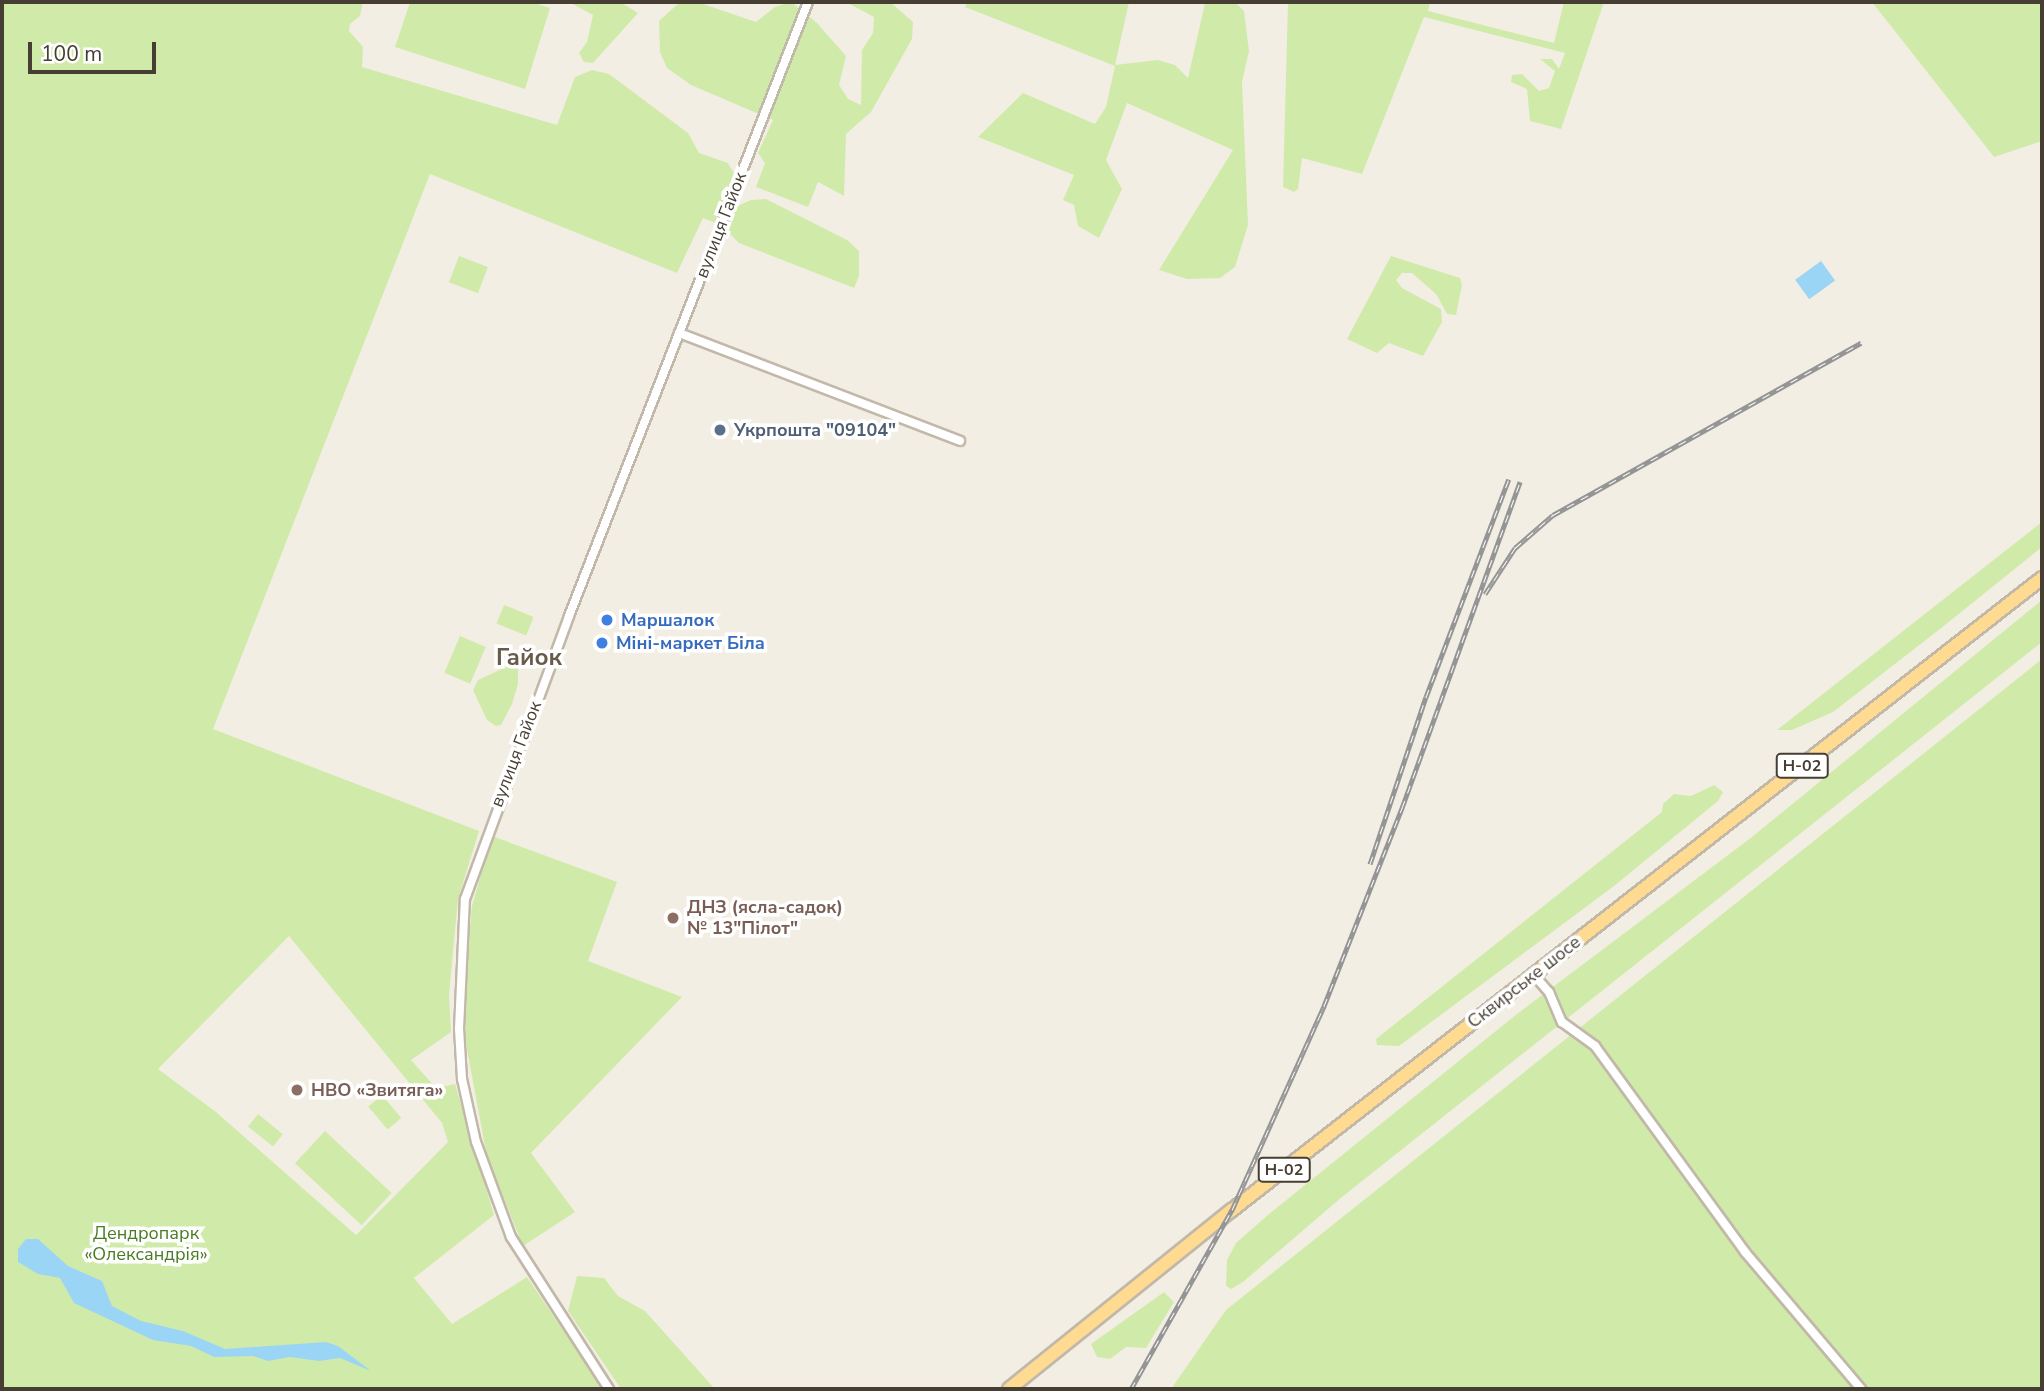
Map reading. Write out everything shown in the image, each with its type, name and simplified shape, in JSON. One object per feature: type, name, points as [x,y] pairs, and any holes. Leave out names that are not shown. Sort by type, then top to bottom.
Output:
[{"type":"main road","name":"Сквирське шосе","points":[[1009,1389],[2042,578]]},
{"type":"street","name":"вулиця Гайок","points":[[609,1389],[527,1265],[498,1206],[462,1079],[457,990],[465,899],[490,824],[808,2]]},
{"type":"street","points":[[679,333],[960,441]]},
{"type":"street","points":[[1534,975],[1549,992],[1562,1022],[1595,1046],[1745,1252],[1861,1389]]},
{"type":"green space","name":"Дендропарк «Олександрія»","points":[[2,2],[363,2],[360,16],[350,24],[349,31],[363,47],[362,67],[557,125],[575,77],[592,70],[609,74],[688,133],[699,153],[728,163],[738,180],[726,211],[751,200],[766,199],[847,240],[859,251],[859,276],[854,288],[739,243],[721,225],[703,218],[677,273],[430,174],[213,729],[479,831],[458,899],[449,995],[451,1032],[411,1060],[436,1088],[455,1084],[494,1215],[414,1278],[452,1324],[527,1277],[603,1389],[2,1389]],"holes":[[[289,936],[442,1123],[448,1142],[356,1235],[216,1112],[158,1069]]]},
{"type":"green space","points":[[410,2],[531,2],[550,8],[525,89],[395,47]]},
{"type":"green space","points":[[569,2],[620,2],[638,13],[593,63],[584,62],[579,53],[587,42],[593,15]]},
{"type":"green space","points":[[680,2],[697,2],[756,22],[775,7],[791,2],[817,23],[846,56],[839,85],[848,99],[861,105],[862,50],[873,33],[874,17],[846,2],[890,2],[913,22],[912,39],[871,112],[846,134],[844,196],[818,182],[808,207],[756,187],[765,163],[758,153],[773,120],[691,85],[667,68],[660,52],[659,21]]},
{"type":"green space","points":[[967,2],[1129,2],[1115,65],[1158,60],[1175,65],[1188,78],[1205,3],[1235,2],[1244,11],[1249,51],[1242,82],[1248,225],[1235,267],[1220,278],[1187,279],[1159,270],[1233,150],[1127,103],[1106,160],[1122,189],[1099,238],[1078,226],[1074,205],[1063,200],[1074,175],[978,137],[1023,93],[1095,124],[1106,107],[1115,66],[965,7]]},
{"type":"green space","points":[[1288,2],[1430,2],[1428,11],[1554,43],[1564,2],[1604,2],[1561,129],[1530,121],[1527,89],[1511,82],[1512,75],[1522,74],[1539,91],[1549,88],[1555,71],[1540,59],[1552,59],[1559,69],[1565,53],[1424,17],[1362,174],[1302,158],[1298,189],[1294,192],[1283,187]]},
{"type":"green space","points":[[1872,2],[2042,2],[2042,141],[1994,157]]},
{"type":"green space","points":[[459,256],[488,267],[478,293],[449,282]]},
{"type":"green space","points":[[1391,256],[1460,278],[1462,285],[1456,315],[1447,314],[1436,294],[1412,273],[1402,273],[1396,280],[1402,288],[1441,309],[1442,322],[1423,356],[1389,343],[1377,353],[1347,339]]},
{"type":"green space","points":[[2042,522],[2042,547],[1940,629],[1833,712],[1792,730],[1777,730]]},
{"type":"green space","points":[[2042,600],[2042,642],[1342,1197],[1243,1282],[1231,1289],[1226,1286],[1227,1260],[1236,1243],[1269,1214],[1517,1014],[1752,837]]},
{"type":"green space","points":[[504,605],[534,617],[526,636],[497,624]]},
{"type":"green space","points":[[460,636],[486,647],[470,684],[444,673]]},
{"type":"green space","points":[[2042,659],[2042,1389],[1171,1389],[1226,1310]]},
{"type":"green space","points":[[506,667],[518,668],[518,684],[512,704],[501,725],[496,726],[487,720],[473,690],[478,680]]},
{"type":"green space","points":[[1714,785],[1723,792],[1718,801],[1614,886],[1399,1046],[1377,1045],[1376,1039],[1662,812],[1663,804],[1674,794],[1691,796]]},
{"type":"green space","points":[[492,836],[617,882],[588,961],[682,997],[531,1153],[575,1212],[523,1246],[487,1157],[466,1044],[464,988],[472,906]]},
{"type":"green space","points":[[382,1095],[401,1118],[387,1130],[368,1107]]},
{"type":"green space","points":[[258,1114],[283,1134],[273,1147],[248,1126]]},
{"type":"green space","points":[[325,1131],[392,1193],[362,1225],[295,1163]]},
{"type":"green space","points":[[577,1276],[604,1278],[618,1296],[645,1311],[715,1389],[621,1389],[568,1311]]},
{"type":"green space","points":[[1164,1292],[1174,1302],[1146,1348],[1126,1347],[1110,1359],[1097,1357],[1091,1344]]},
{"type":"water","points":[[1821,261],[1835,280],[1809,299],[1795,280]]},
{"type":"water","points":[[26,1239],[38,1239],[68,1266],[102,1281],[112,1306],[141,1321],[183,1331],[225,1349],[326,1342],[338,1346],[371,1371],[340,1358],[319,1361],[290,1357],[268,1361],[253,1356],[214,1357],[191,1346],[153,1340],[74,1303],[60,1278],[38,1274],[18,1262],[18,1249]]},
{"type":"railway","points":[[1485,594],[1515,548],[1553,515],[1861,343]]},
{"type":"railway","points":[[1370,864],[1426,697],[1509,479]]},
{"type":"railway","points":[[1131,1389],[1232,1210],[1324,1006],[1402,808],[1520,482]]},
{"type":"place","name":"Укрпошта \"09104\"","points":[[720,430]]},
{"type":"place","name":"Маршалок","points":[[607,620]]},
{"type":"place","name":"Міні-маркет Біла","points":[[602,643]]},
{"type":"place","name":"ДНЗ (ясла-садок) № 13\"Пілот\"","points":[[673,918]]},
{"type":"place","name":"НВО «Звитяга»","points":[[297,1090]]},
{"type":"district","name":"Гайок","points":[[529,658]]}]
